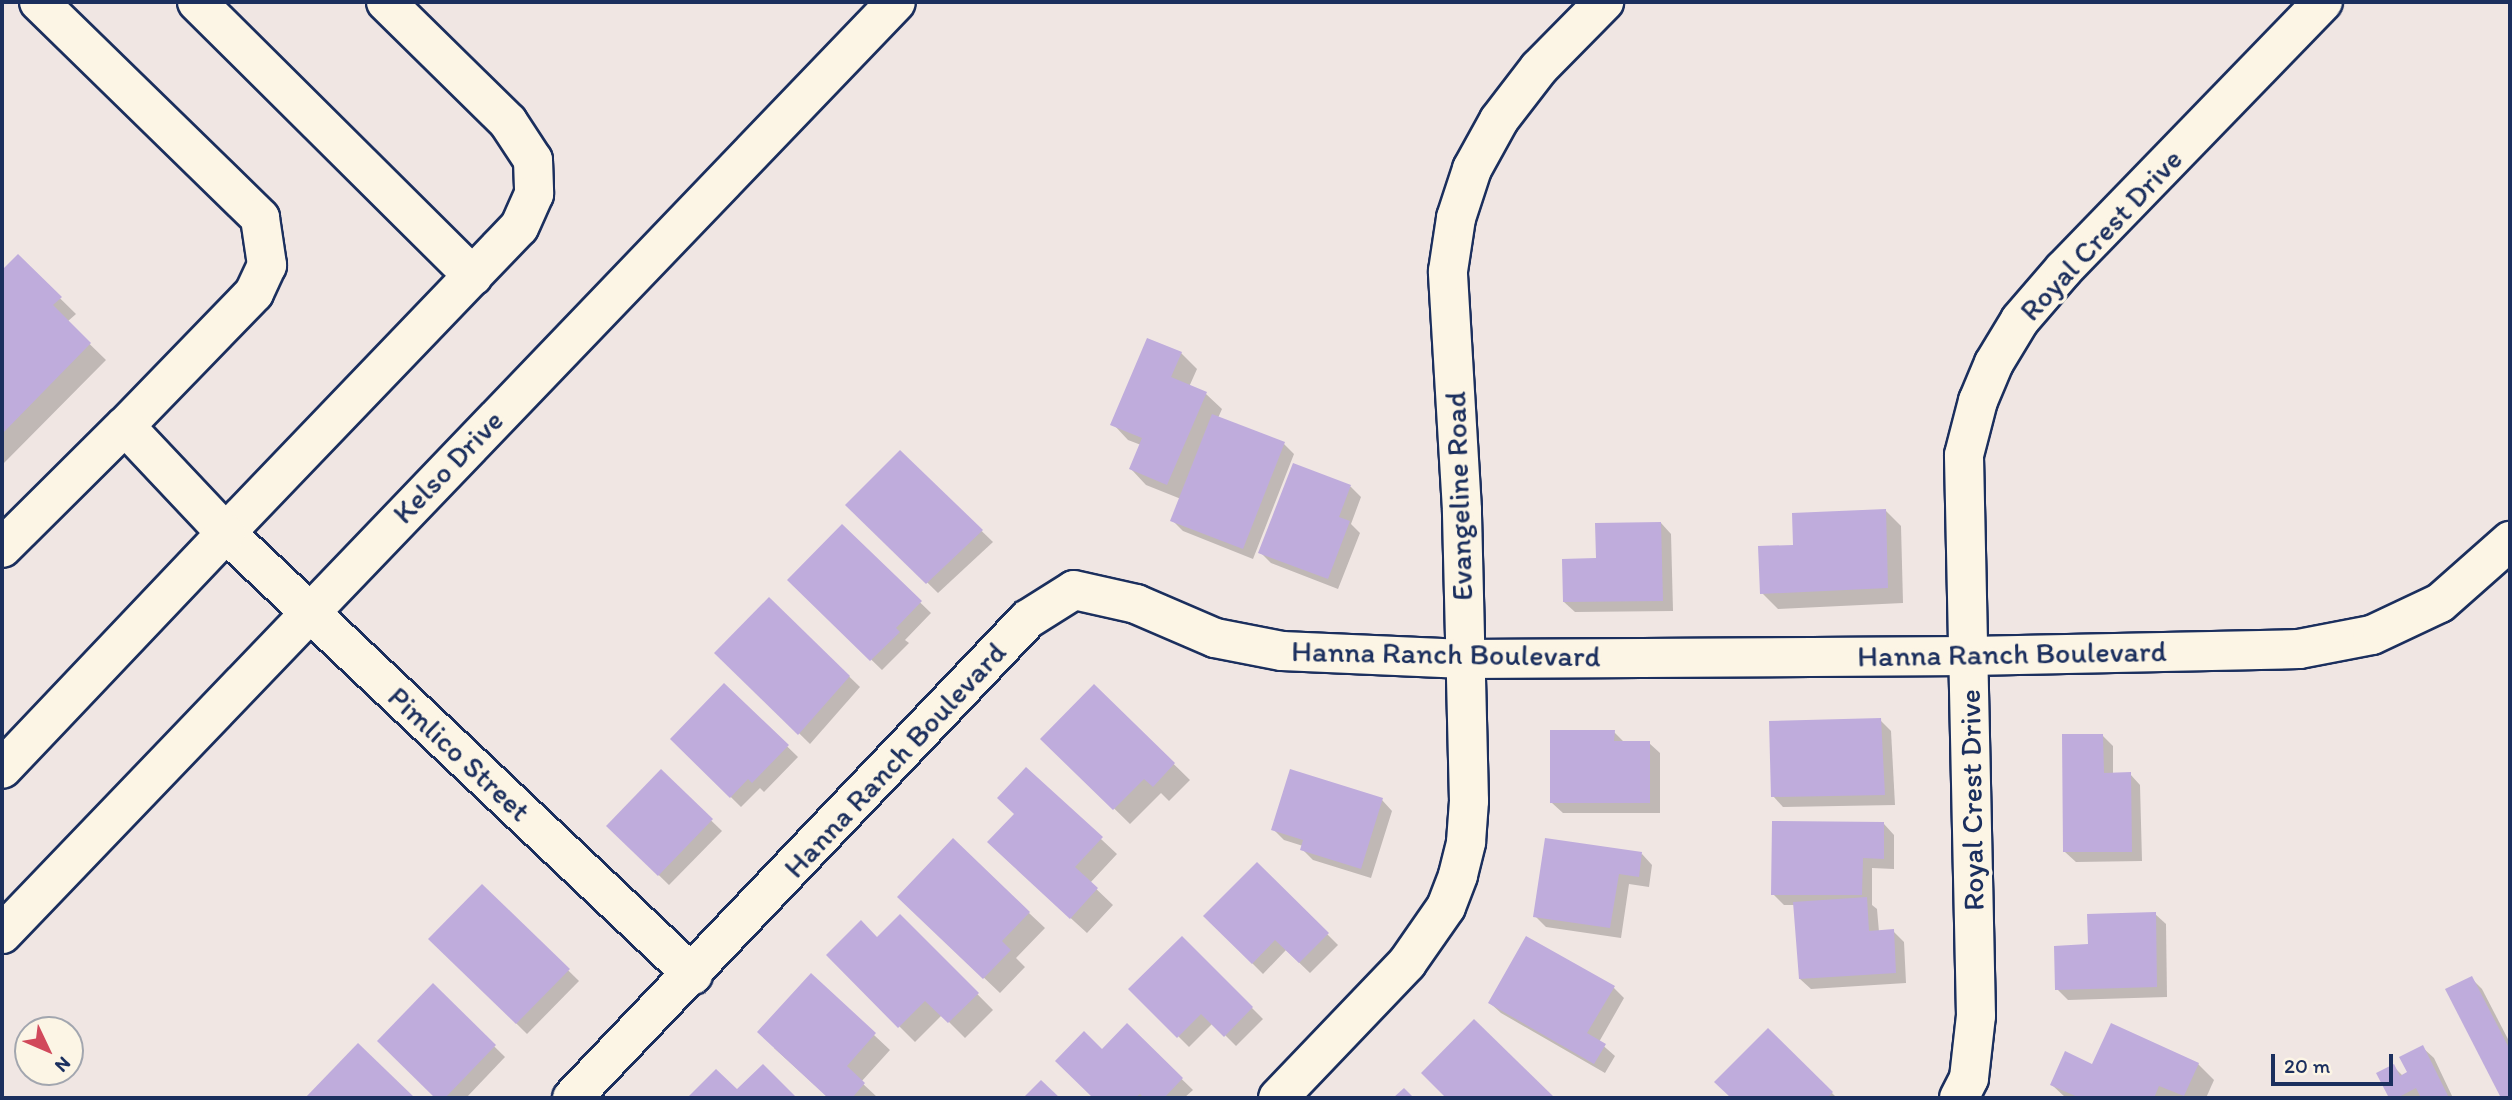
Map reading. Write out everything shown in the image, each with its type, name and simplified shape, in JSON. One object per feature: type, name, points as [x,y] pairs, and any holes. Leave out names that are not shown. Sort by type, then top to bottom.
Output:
[{"type":"street","points":[[2,548],[254,292],[267,265],[260,218],[39,2]]},
{"type":"street","points":[[197,2],[472,276]]},
{"type":"street","points":[[2,769],[519,228],[534,194],[533,160],[509,122],[386,2]]},
{"type":"street","name":"Kelso Drive","points":[[2,934],[896,2]]},
{"type":"street","name":"Evangeline Road","points":[[1278,1098],[1407,963],[1446,907],[1458,875],[1466,842],[1469,801],[1462,510],[1448,271],[1456,218],[1472,169],[1499,120],[1539,68],[1604,2]]},
{"type":"street","name":"Royal Crest Drive","points":[[1959,1098],[1969,1078],[1976,1016],[1964,455],[1978,401],[1994,363],[2020,320],[2064,269],[2323,2]]},
{"type":"street","name":"Pimlico Street","points":[[125,426],[226,533],[693,975]]},
{"type":"street","name":"Hanna Ranch Boulevard","points":[[572,1098],[693,975],[1028,619],[1074,590],[1136,604],[1215,638],[1282,651],[1465,659],[1970,656],[2299,649],[2372,635],[2440,603],[2510,541]]},
{"type":"building","points":[[18,254],[62,297],[53,305],[91,343],[2,434],[2,270]]},
{"type":"building","points":[[1147,338],[1182,352],[1171,377],[1207,392],[1167,485],[1129,469],[1142,438],[1110,425]]},
{"type":"building","points":[[1212,414],[1285,442],[1243,549],[1170,521]]},
{"type":"building","points":[[900,450],[983,530],[926,584],[845,505]]},
{"type":"building","points":[[1293,463],[1351,485],[1339,517],[1350,521],[1328,579],[1258,553]]},
{"type":"building","points":[[1886,509],[1888,588],[1760,594],[1758,546],[1793,545],[1792,513]]},
{"type":"building","points":[[1661,522],[1663,601],[1563,602],[1562,559],[1596,558],[1595,523]]},
{"type":"building","points":[[842,524],[922,601],[896,628],[900,632],[870,661],[787,580]]},
{"type":"building","points":[[769,597],[850,676],[798,735],[714,653]]},
{"type":"building","points":[[724,683],[789,745],[752,783],[748,779],[730,798],[670,739]]},
{"type":"building","points":[[1094,684],[1175,763],[1153,787],[1144,779],[1113,810],[1040,739]]},
{"type":"building","points":[[1881,718],[1885,795],[1771,797],[1769,721]]},
{"type":"building","points":[[1550,730],[1615,730],[1614,741],[1650,741],[1650,803],[1550,803]]},
{"type":"building","points":[[2062,734],[2103,734],[2104,773],[2131,772],[2132,852],[2063,852]]},
{"type":"building","points":[[1026,767],[1103,837],[1075,867],[1098,888],[1070,919],[987,842],[1014,814],[997,798]]},
{"type":"building","points":[[661,769],[713,819],[658,876],[606,826]]},
{"type":"building","points":[[1290,769],[1383,798],[1361,869],[1300,850],[1303,840],[1271,830]]},
{"type":"building","points":[[1772,821],[1884,822],[1884,859],[1863,858],[1862,895],[1771,895]]},
{"type":"building","points":[[953,838],[1030,912],[1002,941],[1011,950],[983,979],[897,897]]},
{"type":"building","points":[[1545,838],[1642,852],[1639,877],[1619,874],[1610,928],[1533,917]]},
{"type":"building","points":[[1257,862],[1329,933],[1299,963],[1275,940],[1252,964],[1203,916]]},
{"type":"building","points":[[482,884],[570,969],[516,1024],[428,939]]},
{"type":"building","points":[[1867,897],[1869,931],[1894,929],[1896,973],[1799,979],[1793,902]]},
{"type":"building","points":[[2156,912],[2157,987],[2055,990],[2054,946],[2088,944],[2087,914]]},
{"type":"building","points":[[900,914],[979,993],[948,1023],[925,1001],[898,1028],[826,955],[861,920],[877,937]]},
{"type":"building","points":[[1182,936],[1253,1007],[1224,1037],[1201,1014],[1177,1038],[1128,989]]},
{"type":"building","points":[[1526,936],[1615,986],[1587,1033],[1606,1044],[1594,1064],[1488,1003]]},
{"type":"building","points":[[811,973],[876,1033],[847,1066],[865,1083],[852,1098],[828,1098],[757,1032]]},
{"type":"building","points":[[2472,976],[2510,1050],[2510,1098],[2501,1098],[2445,989]]},
{"type":"building","points":[[433,983],[496,1045],[445,1098],[435,1098],[377,1041]]},
{"type":"building","points":[[1474,1019],[1555,1098],[1446,1098],[1421,1073]]},
{"type":"building","points":[[1127,1023],[1183,1078],[1164,1098],[1144,1098],[1140,1094],[1135,1098],[1093,1098],[1055,1061],[1084,1031],[1102,1049]]},
{"type":"building","points":[[2111,1023],[2199,1063],[2184,1096],[2159,1086],[2154,1098],[2080,1098],[2050,1085],[2065,1051],[2092,1064]]},
{"type":"building","points":[[1768,1028],[1833,1092],[1827,1098],[1731,1098],[1714,1082]]},
{"type":"building","points":[[358,1043],[415,1098],[305,1098]]},
{"type":"building","points":[[2423,1045],[2449,1098],[2421,1098],[2416,1088],[2397,1098],[2389,1098],[2376,1073],[2394,1064],[2400,1076],[2407,1072],[2399,1057]]},
{"type":"building","points":[[763,1064],[797,1098],[687,1098],[716,1069],[737,1089]]},
{"type":"building","points":[[1041,1080],[1060,1098],[1023,1098]]},
{"type":"building","points":[[1404,1088],[1414,1098],[1393,1098]]}]
